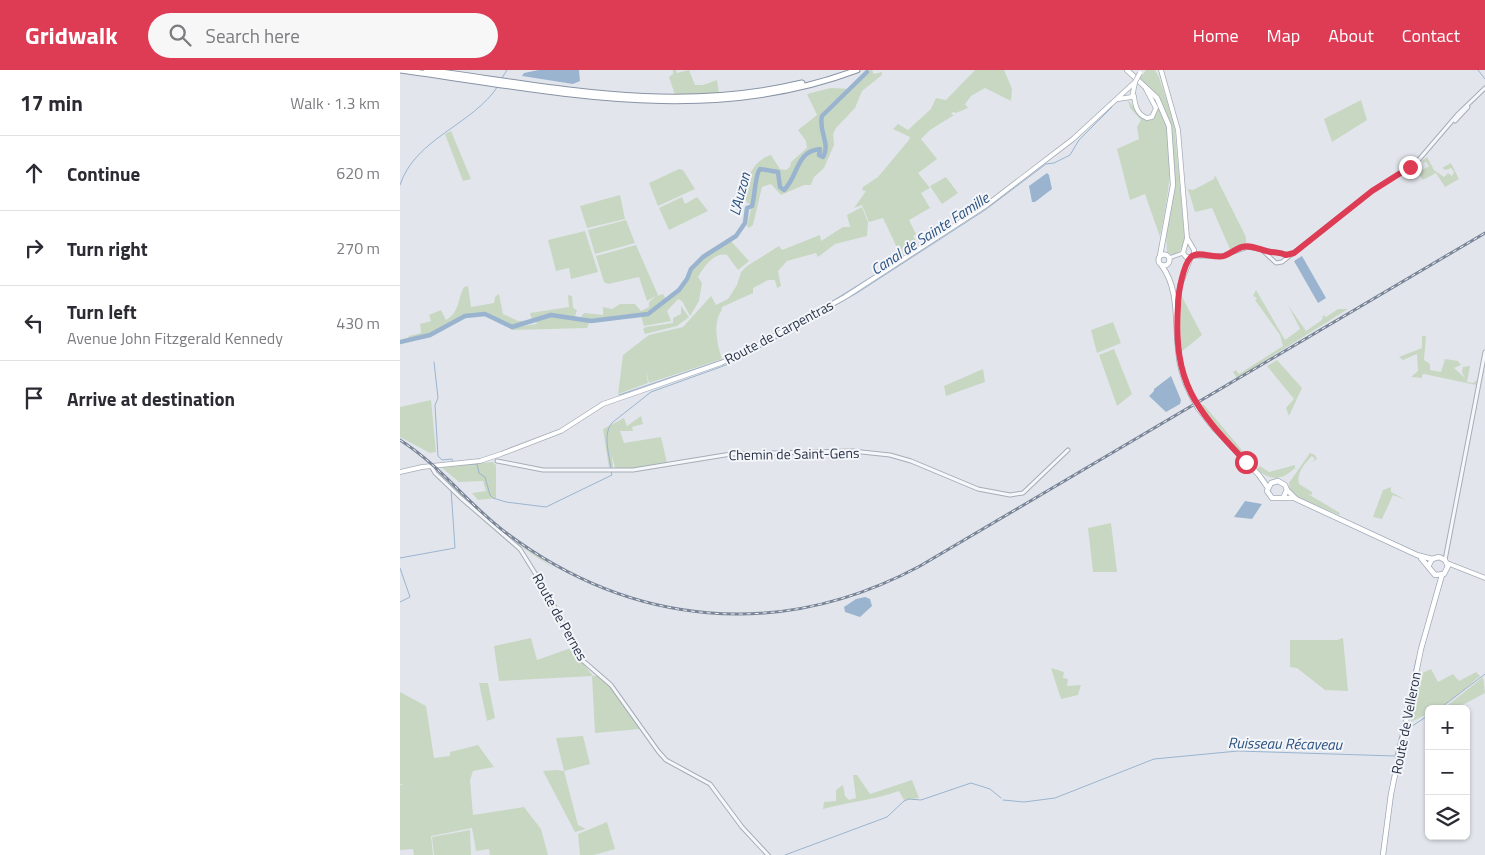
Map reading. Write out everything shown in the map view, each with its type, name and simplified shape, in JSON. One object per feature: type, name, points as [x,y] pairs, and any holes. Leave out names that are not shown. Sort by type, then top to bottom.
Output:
[{"type":"highway","points":[[400,70],[632,97],[690,99],[759,92],[847,70]]},
{"type":"highway","points":[[426,70],[509,85],[632,101],[690,102],[762,95],[823,82],[857,70]]},
{"type":"main road","points":[[1127,70],[1160,102],[1170,132],[1173,185],[1163,243],[1158,260],[1168,276]]},
{"type":"main road","points":[[1159,70],[1178,130],[1187,238],[1183,253],[1187,257],[1192,256]]},
{"type":"main road","points":[[1130,97],[1141,71]]},
{"type":"main road","points":[[1124,93],[1130,97],[1145,118],[1152,117],[1156,112],[1154,103],[1142,83]]},
{"type":"main road","name":"Route de Carpentras","points":[[400,472],[431,466],[480,461],[509,452],[566,428],[603,404],[740,355],[845,297],[967,218],[1021,179],[1086,128],[1116,99],[1132,89]]},
{"type":"main road","points":[[1116,99],[1130,97]]},
{"type":"main road","points":[[1187,238],[1193,248],[1192,256],[1179,291],[1177,321],[1180,364],[1190,393],[1212,427],[1260,475],[1268,488],[1268,494],[1277,500],[1283,498],[1296,499]]},
{"type":"main road","points":[[1163,243],[1168,256],[1168,276],[1177,321]]},
{"type":"main road","points":[[1185,247],[1193,248]]},
{"type":"main road","points":[[1160,256],[1168,256]]},
{"type":"main road","points":[[1162,266],[1168,264]]},
{"type":"main road","points":[[1260,475],[1273,481],[1283,482],[1287,490],[1296,499],[1418,556],[1432,559],[1439,557],[1485,578]]},
{"type":"main road","points":[[1268,488],[1273,481]]},
{"type":"main road","points":[[1283,498],[1287,490]]},
{"type":"main road","points":[[1418,556],[1429,565]]},
{"type":"main road","points":[[1432,559],[1429,570],[1435,575],[1442,575],[1447,570],[1460,568]]},
{"type":"main road","points":[[1446,561],[1447,570]]},
{"type":"main road","name":"Route de Velleron","points":[[1435,575],[1436,593]]},
{"type":"main road","name":"Route de Velleron","points":[[1383,855],[1399,755],[1421,649],[1442,575]]},
{"type":"street","points":[[1261,249],[1279,263],[1294,253],[1367,195],[1417,163],[1485,88]]},
{"type":"street","points":[[1192,256],[1222,256],[1244,247],[1283,254],[1294,253]]},
{"type":"street","points":[[1193,248],[1202,255]]},
{"type":"street","points":[[1273,259],[1276,252]]},
{"type":"street","points":[[1168,256],[1183,253]]},
{"type":"street","points":[[1283,254],[1284,260]]},
{"type":"street","points":[[1446,561],[1447,545],[1485,352]]},
{"type":"street","name":"Chemin de Saint-Gens","points":[[497,461],[543,470],[633,470],[731,454],[787,454],[819,450],[868,452],[890,455],[911,461],[978,489],[1016,495],[1023,493],[1068,450]]},
{"type":"street","name":"Route de Pernes","points":[[431,466],[455,492],[520,549],[548,594],[581,659],[610,685],[658,751],[671,763],[710,784],[742,827],[768,855]]},
{"type":"street","points":[[1439,557],[1447,545]]},
{"type":"green space","points":[[673,70],[676,70],[677,73],[689,70],[695,85],[703,85],[717,80],[719,93],[675,95],[669,77],[673,74]]},
{"type":"green space","points":[[869,70],[872,70],[874,74],[882,72],[882,75],[862,91],[855,108],[836,128],[833,134],[834,145],[824,168],[814,177],[811,185],[804,185],[781,195],[771,184],[762,187],[753,225],[749,228],[747,226],[752,204],[747,203],[744,194],[748,190],[750,173],[753,168],[761,160],[771,155],[780,169],[786,170],[790,167],[791,162],[807,148],[806,141],[798,130],[817,115],[807,94],[831,88],[852,89]]},
{"type":"green space","points":[[975,70],[1004,70],[1012,89],[1011,101],[985,88],[971,96],[965,104],[968,108],[956,113],[953,112],[951,114],[954,115],[930,130],[921,139],[937,159],[918,173],[930,188],[921,193],[930,208],[909,220],[916,234],[913,236],[919,245],[902,258],[883,218],[869,222],[862,205],[854,208],[866,191],[862,190],[863,187],[878,177],[909,140],[910,137],[893,129],[898,124],[908,130],[931,109],[936,98],[946,100]]},
{"type":"green space","points":[[1146,70],[1155,70],[1159,77],[1174,123],[1185,242],[1179,252],[1173,255],[1167,252],[1166,232],[1175,183],[1172,131],[1162,102],[1140,78]]},
{"type":"green space","points":[[1154,99],[1162,113],[1170,147],[1169,185],[1160,237],[1145,194],[1130,200],[1117,149],[1139,139],[1137,127],[1141,120],[1130,108],[1128,100],[1144,119],[1152,119],[1157,112]]},
{"type":"green space","points":[[1361,100],[1367,120],[1332,142],[1324,119]]},
{"type":"green space","points":[[451,131],[471,179],[463,181],[445,134]]},
{"type":"green space","points":[[1427,157],[1434,170],[1444,177],[1448,173],[1452,176],[1454,172],[1451,168],[1446,170],[1442,168],[1451,163],[1459,179],[1445,187],[1436,173],[1423,180],[1416,170],[1413,172],[1412,170],[1421,167],[1423,170],[1429,166],[1426,162],[1423,163],[1422,161]]},
{"type":"green space","points":[[679,169],[683,170],[695,189],[658,206],[649,183]]},
{"type":"green space","points":[[1215,175],[1246,237],[1246,244],[1230,249],[1212,208],[1195,212],[1188,189],[1193,190],[1214,179]]},
{"type":"green space","points":[[946,177],[958,193],[942,204],[930,186]]},
{"type":"green space","points":[[620,195],[625,219],[587,228],[580,206]]},
{"type":"green space","points":[[682,197],[685,204],[697,197],[708,211],[669,230],[659,208]]},
{"type":"green space","points":[[862,207],[868,222],[867,236],[835,244],[818,257],[816,253],[787,261],[778,271],[781,286],[777,288],[775,280],[768,280],[753,288],[753,293],[722,307],[718,316],[716,333],[722,359],[649,383],[646,370],[648,383],[618,394],[623,355],[649,335],[683,327],[711,296],[716,305],[728,299],[737,285],[741,272],[747,266],[779,246],[782,250],[820,235],[821,241],[843,227],[850,227],[847,215]]},
{"type":"green space","points":[[626,220],[635,243],[595,254],[588,230]]},
{"type":"green space","points":[[585,231],[598,272],[571,279],[569,268],[556,271],[548,240]]},
{"type":"green space","points":[[731,241],[749,261],[738,270],[727,255],[718,256],[710,261],[698,277],[702,283],[699,301],[690,316],[682,301],[678,299],[667,311],[671,321],[644,326],[641,316],[597,319],[590,321],[587,328],[512,330],[509,328],[537,324],[535,320],[511,327],[484,313],[465,315],[430,334],[407,340],[409,336],[421,333],[420,324],[431,321],[429,315],[441,310],[446,320],[451,317],[464,287],[468,286],[471,307],[494,303],[495,297],[499,294],[503,314],[518,321],[532,320],[530,313],[569,307],[568,295],[572,296],[573,308],[577,310],[575,316],[580,318],[584,313],[603,315],[603,307],[612,309],[620,304],[635,304],[641,311],[649,307],[649,302],[656,296],[647,301],[639,277],[608,284],[604,282],[596,256],[636,245],[657,296],[663,294],[667,301],[680,291],[692,270],[704,258]]},
{"type":"green space","points":[[1256,290],[1285,340],[1300,329],[1288,305],[1306,331],[1322,320],[1323,315],[1326,317],[1338,309],[1348,309],[1237,378],[1233,372],[1236,370],[1239,374],[1283,346],[1280,335],[1255,300],[1257,298],[1253,296]]},
{"type":"green space","points":[[1180,293],[1202,335],[1181,352]]},
{"type":"green space","points":[[681,306],[689,317],[677,326],[645,334],[643,329],[646,327],[673,323],[673,318],[681,314]]},
{"type":"green space","points":[[1113,322],[1121,343],[1097,353],[1091,330]]},
{"type":"green space","points":[[1422,336],[1426,336],[1424,360],[1430,364],[1430,370],[1441,372],[1445,359],[1458,361],[1461,365],[1454,368],[1465,378],[1462,372],[1463,367],[1470,366],[1467,382],[1473,383],[1477,380],[1476,385],[1424,374],[1422,378],[1411,377],[1418,371],[1417,354],[1403,360],[1399,357],[1422,348]]},
{"type":"green space","points":[[1114,349],[1132,394],[1117,406],[1099,355]]},
{"type":"green space","points":[[1277,360],[1302,388],[1289,416],[1286,408],[1294,399],[1267,366]]},
{"type":"green space","points":[[983,369],[985,382],[946,396],[944,386]]},
{"type":"green space","points":[[431,400],[436,452],[430,453],[400,437],[400,407]]},
{"type":"green space","points":[[1199,404],[1204,405],[1257,468],[1213,423]]},
{"type":"green space","points":[[641,416],[643,424],[632,427],[633,431],[620,431],[624,443],[661,437],[667,463],[633,468],[615,468],[612,455],[613,467],[609,468],[603,429],[624,418],[627,426]]},
{"type":"green space","points":[[1310,453],[1315,455],[1317,459],[1310,463],[1315,459],[1312,456],[1304,465],[1300,472],[1299,484],[1312,492],[1312,495],[1308,494],[1340,513],[1339,515],[1298,497],[1290,491],[1289,483]]},
{"type":"green space","points":[[493,462],[496,465],[496,498],[478,500],[472,493],[486,491],[483,481],[459,482],[441,467]]},
{"type":"green space","points":[[1295,465],[1295,468],[1290,472],[1276,478],[1267,476],[1257,469],[1260,466],[1269,472]]},
{"type":"green space","points":[[436,468],[496,525],[555,569],[496,526],[441,477]]},
{"type":"green space","points":[[1391,487],[1391,492],[1406,500],[1393,495],[1382,519],[1373,517],[1383,490]]},
{"type":"green space","points":[[1111,523],[1117,572],[1093,572],[1088,528]]},
{"type":"green space","points":[[531,638],[537,660],[571,648],[593,676],[598,676],[611,687],[640,729],[595,733],[592,676],[499,681],[494,646]]},
{"type":"green space","points":[[1343,638],[1348,691],[1325,690],[1297,668],[1290,667],[1290,640],[1337,640]]},
{"type":"green space","points":[[1051,668],[1064,672],[1063,678],[1068,679],[1067,686],[1081,685],[1078,695],[1061,699]]},
{"type":"green space","points":[[1431,669],[1438,682],[1453,674],[1459,681],[1476,672],[1480,676],[1443,705],[1425,705],[1425,715],[1411,722],[1420,674]]},
{"type":"green space","points":[[1483,677],[1485,693],[1462,705],[1448,705]]},
{"type":"green space","points":[[479,683],[488,683],[495,718],[487,721]]},
{"type":"green space","points":[[400,692],[426,706],[434,758],[450,756],[450,752],[478,745],[494,767],[473,771],[470,780],[473,815],[524,807],[541,829],[548,855],[490,855],[489,849],[476,851],[472,828],[431,836],[433,855],[414,855],[413,849],[400,850],[400,785],[404,784],[400,784]]},
{"type":"green space","points":[[583,736],[590,764],[564,771],[556,738]]},
{"type":"green space","points":[[543,771],[564,771],[578,825],[586,829],[575,832]]},
{"type":"green space","points":[[853,775],[857,775],[870,794],[912,780],[919,798],[904,800],[899,791],[823,809],[824,802],[836,801],[836,790],[843,785],[845,796],[849,800],[856,798]]},
{"type":"green space","points":[[607,822],[615,849],[594,855],[580,855],[578,834]]},
{"type":"green space","points":[[470,830],[471,855],[434,855],[432,837]]},
{"type":"water","points":[[539,70],[579,70],[580,81],[573,84],[522,76],[524,73]]},
{"type":"water","points":[[1047,173],[1052,189],[1035,202],[1032,202],[1029,186]]},
{"type":"water","points":[[1302,256],[1326,298],[1318,303],[1294,261]]},
{"type":"water","points":[[1171,376],[1181,400],[1180,404],[1166,412],[1149,396],[1154,389]]},
{"type":"water","points":[[1245,501],[1262,504],[1252,519],[1234,517]]},
{"type":"water","points":[[865,597],[870,599],[872,606],[860,617],[845,612],[844,607],[856,599]]},
{"type":"waterway","points":[[502,78],[507,70]]},
{"type":"waterway","points":[[1478,70],[1485,79]]},
{"type":"waterway","name":"L'Auzon","points":[[400,342],[430,335],[465,316],[485,314],[512,327],[551,315],[591,321],[648,314],[679,290],[691,269],[703,257],[736,236],[745,223],[747,208],[752,206],[757,175],[760,169],[778,172],[780,187],[784,190],[789,185],[806,154],[820,149],[819,155],[823,157],[826,147],[821,122],[822,116],[867,72]]},
{"type":"waterway","points":[[400,185],[407,169],[418,155],[487,100],[498,86]]},
{"type":"waterway","name":"Canal de Sainte Famille","points":[[742,358],[857,293],[985,210],[1046,164],[1054,163],[1070,155],[1079,140],[1112,107]]},
{"type":"waterway","points":[[831,302],[881,271]]},
{"type":"waterway","points":[[785,328],[801,319]]},
{"type":"waterway","points":[[619,395],[722,360]]},
{"type":"waterway","name":"Canal de Sainte Famille","points":[[611,468],[607,437],[613,422],[651,392],[740,360]]},
{"type":"waterway","name":"Canal de Sainte Famille","points":[[434,362],[438,398],[435,405],[438,456],[442,460],[452,459],[453,461]]},
{"type":"waterway","name":"Canal de Sainte Famille","points":[[455,465],[477,464],[479,473],[485,477],[490,495],[493,498],[506,502],[546,507],[612,475],[611,472]]},
{"type":"waterway","points":[[400,558],[455,548],[451,489]]},
{"type":"waterway","points":[[400,568],[410,597],[400,602]]},
{"type":"waterway","points":[[1412,680],[1416,660]]},
{"type":"waterway","points":[[1444,705],[1485,674]]},
{"type":"waterway","points":[[1412,705],[1416,686]]},
{"type":"waterway","points":[[1406,730],[1425,718]]},
{"type":"waterway","name":"Ruisseau Récaveau","points":[[1003,800],[1024,802],[1055,798],[1154,759],[1238,751],[1395,756],[1401,732]]},
{"type":"waterway","name":"Ruisseau Récaveau","points":[[785,855],[887,817],[904,801],[909,799],[921,800],[971,783],[990,789],[1001,798]]},
{"type":"railway","points":[[400,440],[442,473],[478,509],[505,532],[553,564],[603,588],[655,604],[707,613],[760,613],[814,606],[867,590],[920,566],[1485,233]]},
{"type":"route","points":[[1246,462],[1212,427],[1190,393],[1182,374],[1177,343],[1178,298],[1180,285],[1191,257],[1196,255],[1222,256],[1248,247],[1286,255],[1294,253],[1372,191],[1410,167]]}]
